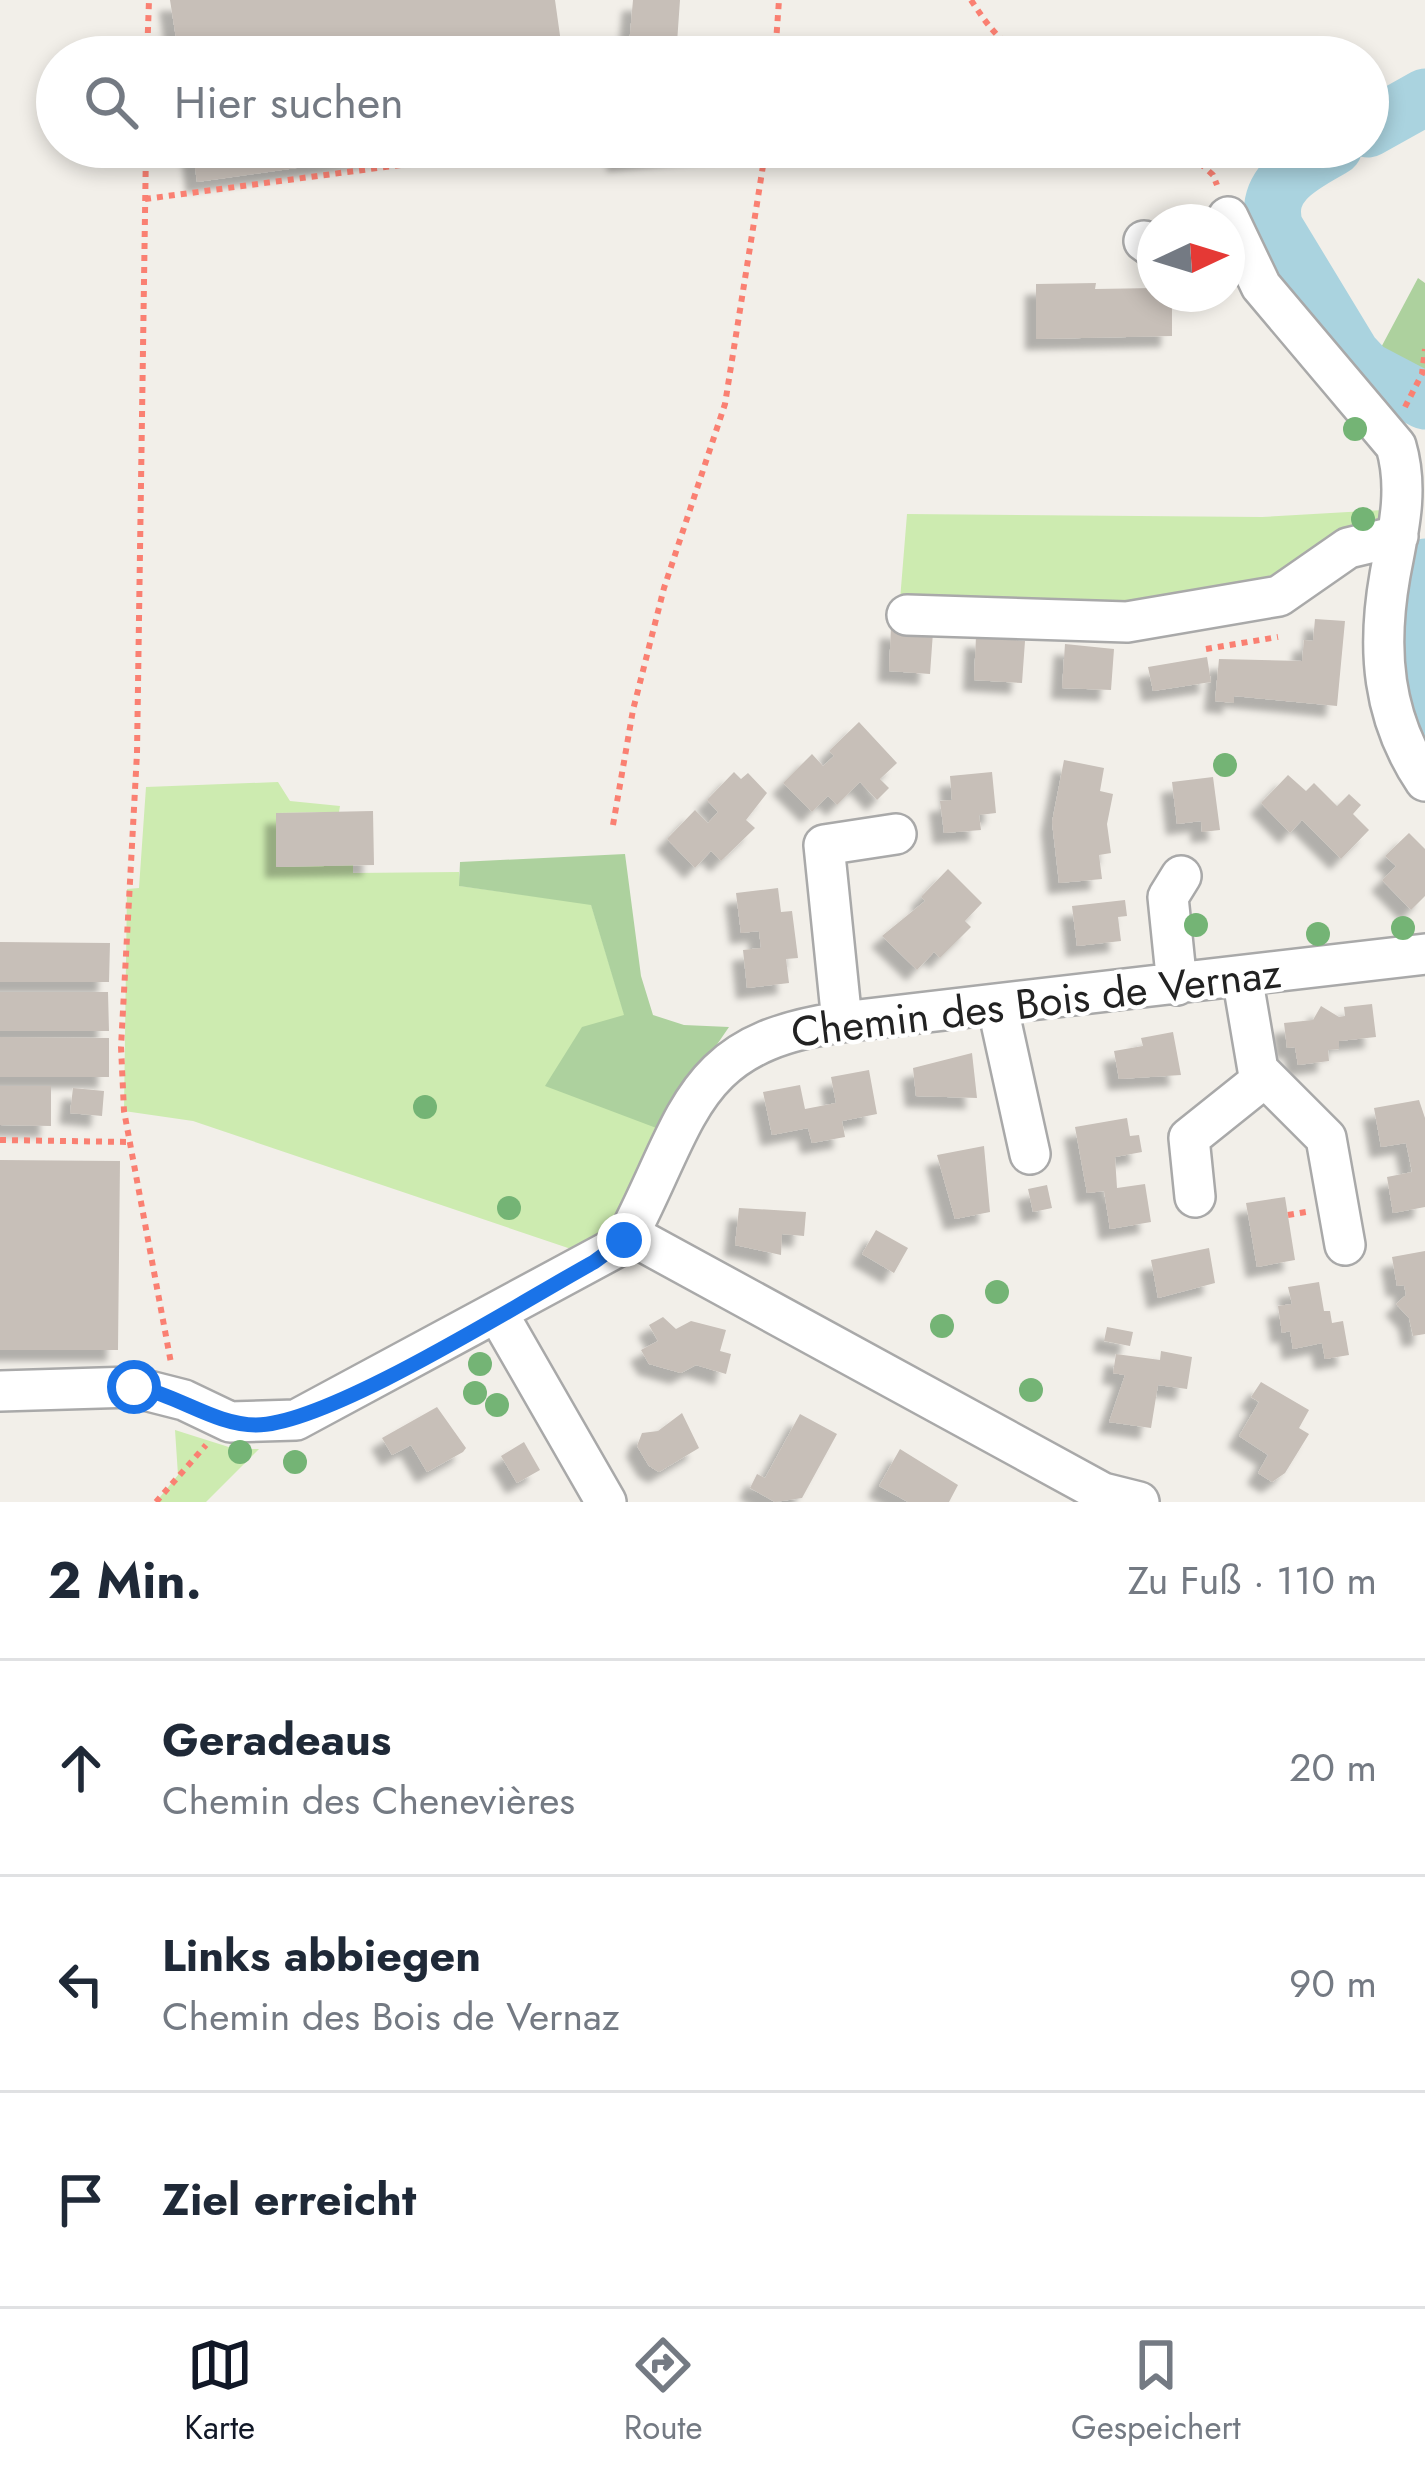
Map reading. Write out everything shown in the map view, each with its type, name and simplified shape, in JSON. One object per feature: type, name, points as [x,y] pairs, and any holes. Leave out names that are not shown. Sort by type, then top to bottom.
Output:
[{"type":"street","points":[[1245,271],[1390,436],[1403,484],[1383,668],[1396,728],[1425,781]]},
{"type":"street","points":[[907,615],[1127,622],[1279,596],[1348,548],[1398,536]]},
{"type":"street","points":[[842,1022],[824,845],[896,834]]},
{"type":"street","points":[[1178,985],[1168,897],[1181,876]]},
{"type":"street","name":"Chemin des Bois de Vernaz","points":[[230,1422],[273,1424],[318,1412],[607,1255],[629,1234],[692,1108],[717,1070],[760,1040],[842,1022],[1425,954]]},
{"type":"street","points":[[1242,976],[1255,1059],[1264,1078],[1326,1138],[1345,1245]]},
{"type":"street","points":[[997,1004],[1030,1154]]},
{"type":"street","points":[[1196,1197],[1189,1138],[1264,1078]]},
{"type":"street","points":[[629,1234],[1103,1493],[1139,1502]]},
{"type":"street","points":[[499,1314],[606,1502]]},
{"type":"street","points":[[0,1390],[112,1385],[184,1400],[230,1422]]},
{"type":"path","points":[[147,36],[148,0]]},
{"type":"path","points":[[776,36],[779,0]]},
{"type":"path","points":[[971,0],[997,36]]},
{"type":"path","points":[[146,168],[137,753],[121,1047],[130,1142],[161,1324],[184,1400]]},
{"type":"path","points":[[145,199],[378,168]]},
{"type":"path","points":[[613,825],[633,710],[664,588],[725,404],[763,168]]},
{"type":"path","points":[[1205,168],[1213,175],[1223,204]]},
{"type":"path","points":[[1403,411],[1422,374],[1425,350]]},
{"type":"path","points":[[1206,649],[1278,637]]},
{"type":"path","points":[[0,1140],[130,1142]]},
{"type":"path","points":[[156,1502],[230,1422]]},
{"type":"green space","points":[[1418,278],[1425,283],[1425,383],[1396,361],[1377,355]]},
{"type":"green space","points":[[1383,510],[1380,523],[1278,580],[1126,607],[900,600],[907,514],[1262,517]]},
{"type":"green space","points":[[278,782],[290,801],[340,806],[339,812],[276,813],[277,867],[353,865],[353,873],[459,872],[460,886],[591,904],[659,1129],[611,1227],[577,1251],[193,1121],[124,1111],[127,889],[139,888],[146,787]]},
{"type":"green space","points":[[625,854],[641,976],[653,1015],[684,1025],[729,1027],[659,1129],[545,1086],[582,1027],[624,1015],[591,905],[459,886],[460,862]]},
{"type":"green space","points":[[175,1430],[235,1449],[259,1449],[206,1502],[156,1502],[178,1475]]},
{"type":"building","points":[[170,0],[555,0],[560,36],[176,36]]},
{"type":"building","points":[[633,0],[680,0],[677,36],[630,36]]},
{"type":"building","points":[[195,168],[296,168],[197,182]]},
{"type":"building","points":[[1036,284],[1137,288],[1137,312],[1172,312],[1172,336],[1036,339]]},
{"type":"building","points":[[1315,619],[1345,621],[1337,706],[1234,696],[1234,703],[1215,701],[1219,659],[1302,661],[1304,640],[1313,641]]},
{"type":"building","points":[[891,627],[933,632],[930,674],[889,671]]},
{"type":"building","points":[[976,636],[1025,641],[1022,683],[974,680]]},
{"type":"building","points":[[1065,644],[1114,649],[1111,690],[1062,688]]},
{"type":"building","points":[[1207,657],[1211,682],[1153,691],[1148,667]]},
{"type":"building","points":[[859,722],[897,763],[880,779],[889,788],[877,800],[860,782],[837,805],[828,796],[812,812],[783,783],[812,754],[823,766],[834,756],[829,751]]},
{"type":"building","points":[[1064,760],[1104,768],[1100,791],[1113,794],[1107,824],[1111,853],[1099,855],[1102,879],[1059,883],[1052,822]]},
{"type":"building","points":[[734,772],[741,779],[748,773],[767,793],[746,820],[755,828],[721,861],[711,851],[695,868],[667,839],[695,810],[708,823],[718,812],[707,800]]},
{"type":"building","points":[[992,772],[996,813],[979,815],[981,830],[944,833],[940,801],[952,800],[950,776]]},
{"type":"building","points":[[1288,775],[1306,791],[1314,783],[1337,806],[1349,794],[1361,805],[1353,814],[1369,830],[1341,859],[1302,820],[1290,833],[1261,803]]},
{"type":"building","points":[[1213,777],[1220,830],[1202,832],[1201,821],[1177,824],[1172,782]]},
{"type":"building","points":[[373,811],[374,865],[276,867],[276,813]]},
{"type":"building","points":[[1409,833],[1425,849],[1425,896],[1411,910],[1382,880],[1396,866],[1385,856]]},
{"type":"building","points":[[948,869],[982,903],[965,921],[971,927],[940,958],[934,952],[917,970],[882,936],[925,901],[921,897]]},
{"type":"building","points":[[778,888],[781,912],[792,911],[798,958],[786,959],[789,983],[747,988],[743,950],[761,948],[759,931],[741,933],[736,893]]},
{"type":"building","points":[[1125,900],[1127,916],[1118,917],[1121,941],[1077,946],[1072,906]]},
{"type":"building","points":[[0,942],[110,943],[109,982],[0,982]]},
{"type":"building","points":[[0,992],[108,992],[109,1031],[0,1031]]},
{"type":"building","points":[[1372,1004],[1376,1037],[1339,1041],[1339,1049],[1328,1050],[1329,1061],[1298,1065],[1295,1047],[1287,1048],[1284,1023],[1313,1020],[1321,1006],[1339,1017],[1345,1016],[1344,1007]]},
{"type":"building","points":[[1173,1032],[1181,1075],[1119,1079],[1114,1051],[1143,1046],[1141,1038]]},
{"type":"building","points":[[0,1037],[109,1038],[109,1077],[0,1077]]},
{"type":"building","points":[[972,1053],[977,1098],[916,1096],[913,1068]]},
{"type":"building","points":[[869,1070],[877,1114],[842,1121],[845,1137],[812,1143],[808,1128],[772,1135],[763,1092],[800,1085],[805,1109],[836,1103],[831,1077]]},
{"type":"building","points":[[0,1086],[51,1086],[51,1126],[0,1125]]},
{"type":"building","points":[[73,1088],[104,1091],[102,1116],[70,1113]]},
{"type":"building","points":[[1419,1100],[1425,1118],[1425,1207],[1393,1213],[1387,1177],[1412,1172],[1406,1143],[1381,1147],[1374,1108]]},
{"type":"building","points":[[1127,1118],[1130,1136],[1139,1135],[1142,1152],[1115,1157],[1117,1188],[1145,1184],[1151,1222],[1110,1229],[1104,1191],[1087,1193],[1075,1127]]},
{"type":"building","points":[[984,1146],[990,1212],[955,1219],[937,1155]]},
{"type":"building","points":[[0,1160],[120,1161],[118,1350],[0,1350]]},
{"type":"building","points":[[1047,1185],[1052,1208],[1033,1212],[1028,1189]]},
{"type":"building","points":[[1285,1197],[1295,1260],[1257,1267],[1246,1203]]},
{"type":"building","points":[[739,1208],[806,1212],[804,1236],[782,1234],[781,1255],[735,1245]]},
{"type":"building","points":[[876,1230],[908,1248],[894,1273],[862,1254]]},
{"type":"building","points":[[1209,1248],[1215,1283],[1158,1298],[1151,1260]]},
{"type":"building","points":[[1425,1251],[1425,1334],[1413,1336],[1409,1318],[1396,1304],[1406,1295],[1404,1285],[1397,1286],[1392,1257]]},
{"type":"building","points":[[1319,1282],[1324,1311],[1330,1311],[1332,1323],[1343,1321],[1349,1355],[1325,1359],[1322,1343],[1293,1349],[1290,1331],[1282,1333],[1278,1306],[1292,1304],[1288,1287]]},
{"type":"building","points":[[663,1317],[676,1329],[691,1321],[726,1330],[720,1351],[731,1354],[726,1374],[696,1365],[681,1373],[649,1364],[641,1350],[658,1341],[649,1325]]},
{"type":"building","points":[[1107,1327],[1133,1332],[1130,1346],[1104,1341]]},
{"type":"building","points":[[1161,1351],[1192,1357],[1187,1389],[1158,1385],[1151,1428],[1109,1422],[1125,1375],[1113,1373],[1116,1354],[1160,1360]]},
{"type":"building","points":[[1261,1382],[1309,1410],[1299,1428],[1309,1434],[1285,1473],[1272,1482],[1258,1473],[1268,1455],[1239,1436],[1259,1402],[1251,1397]]},
{"type":"building","points":[[437,1407],[466,1448],[463,1452],[427,1472],[411,1445],[392,1455],[382,1438]]},
{"type":"building","points":[[682,1413],[699,1448],[659,1472],[649,1466],[637,1446],[642,1433],[658,1431]]},
{"type":"building","points":[[800,1414],[837,1434],[802,1498],[775,1502],[750,1488],[757,1474],[765,1478]]},
{"type":"building","points":[[524,1442],[540,1470],[517,1483],[501,1456]]},
{"type":"building","points":[[900,1449],[958,1485],[949,1502],[908,1502],[879,1486]]},
{"type":"waterway","points":[[1389,117],[1425,97]]},
{"type":"waterway","points":[[1300,168],[1274,199],[1275,228],[1352,355],[1366,370],[1425,401]]},
{"type":"waterway","points":[[1425,567],[1407,630],[1425,713]]},
{"type":"route","points":[[134,1387],[184,1400],[230,1422],[252,1426],[296,1420],[607,1255],[624,1240]]}]
